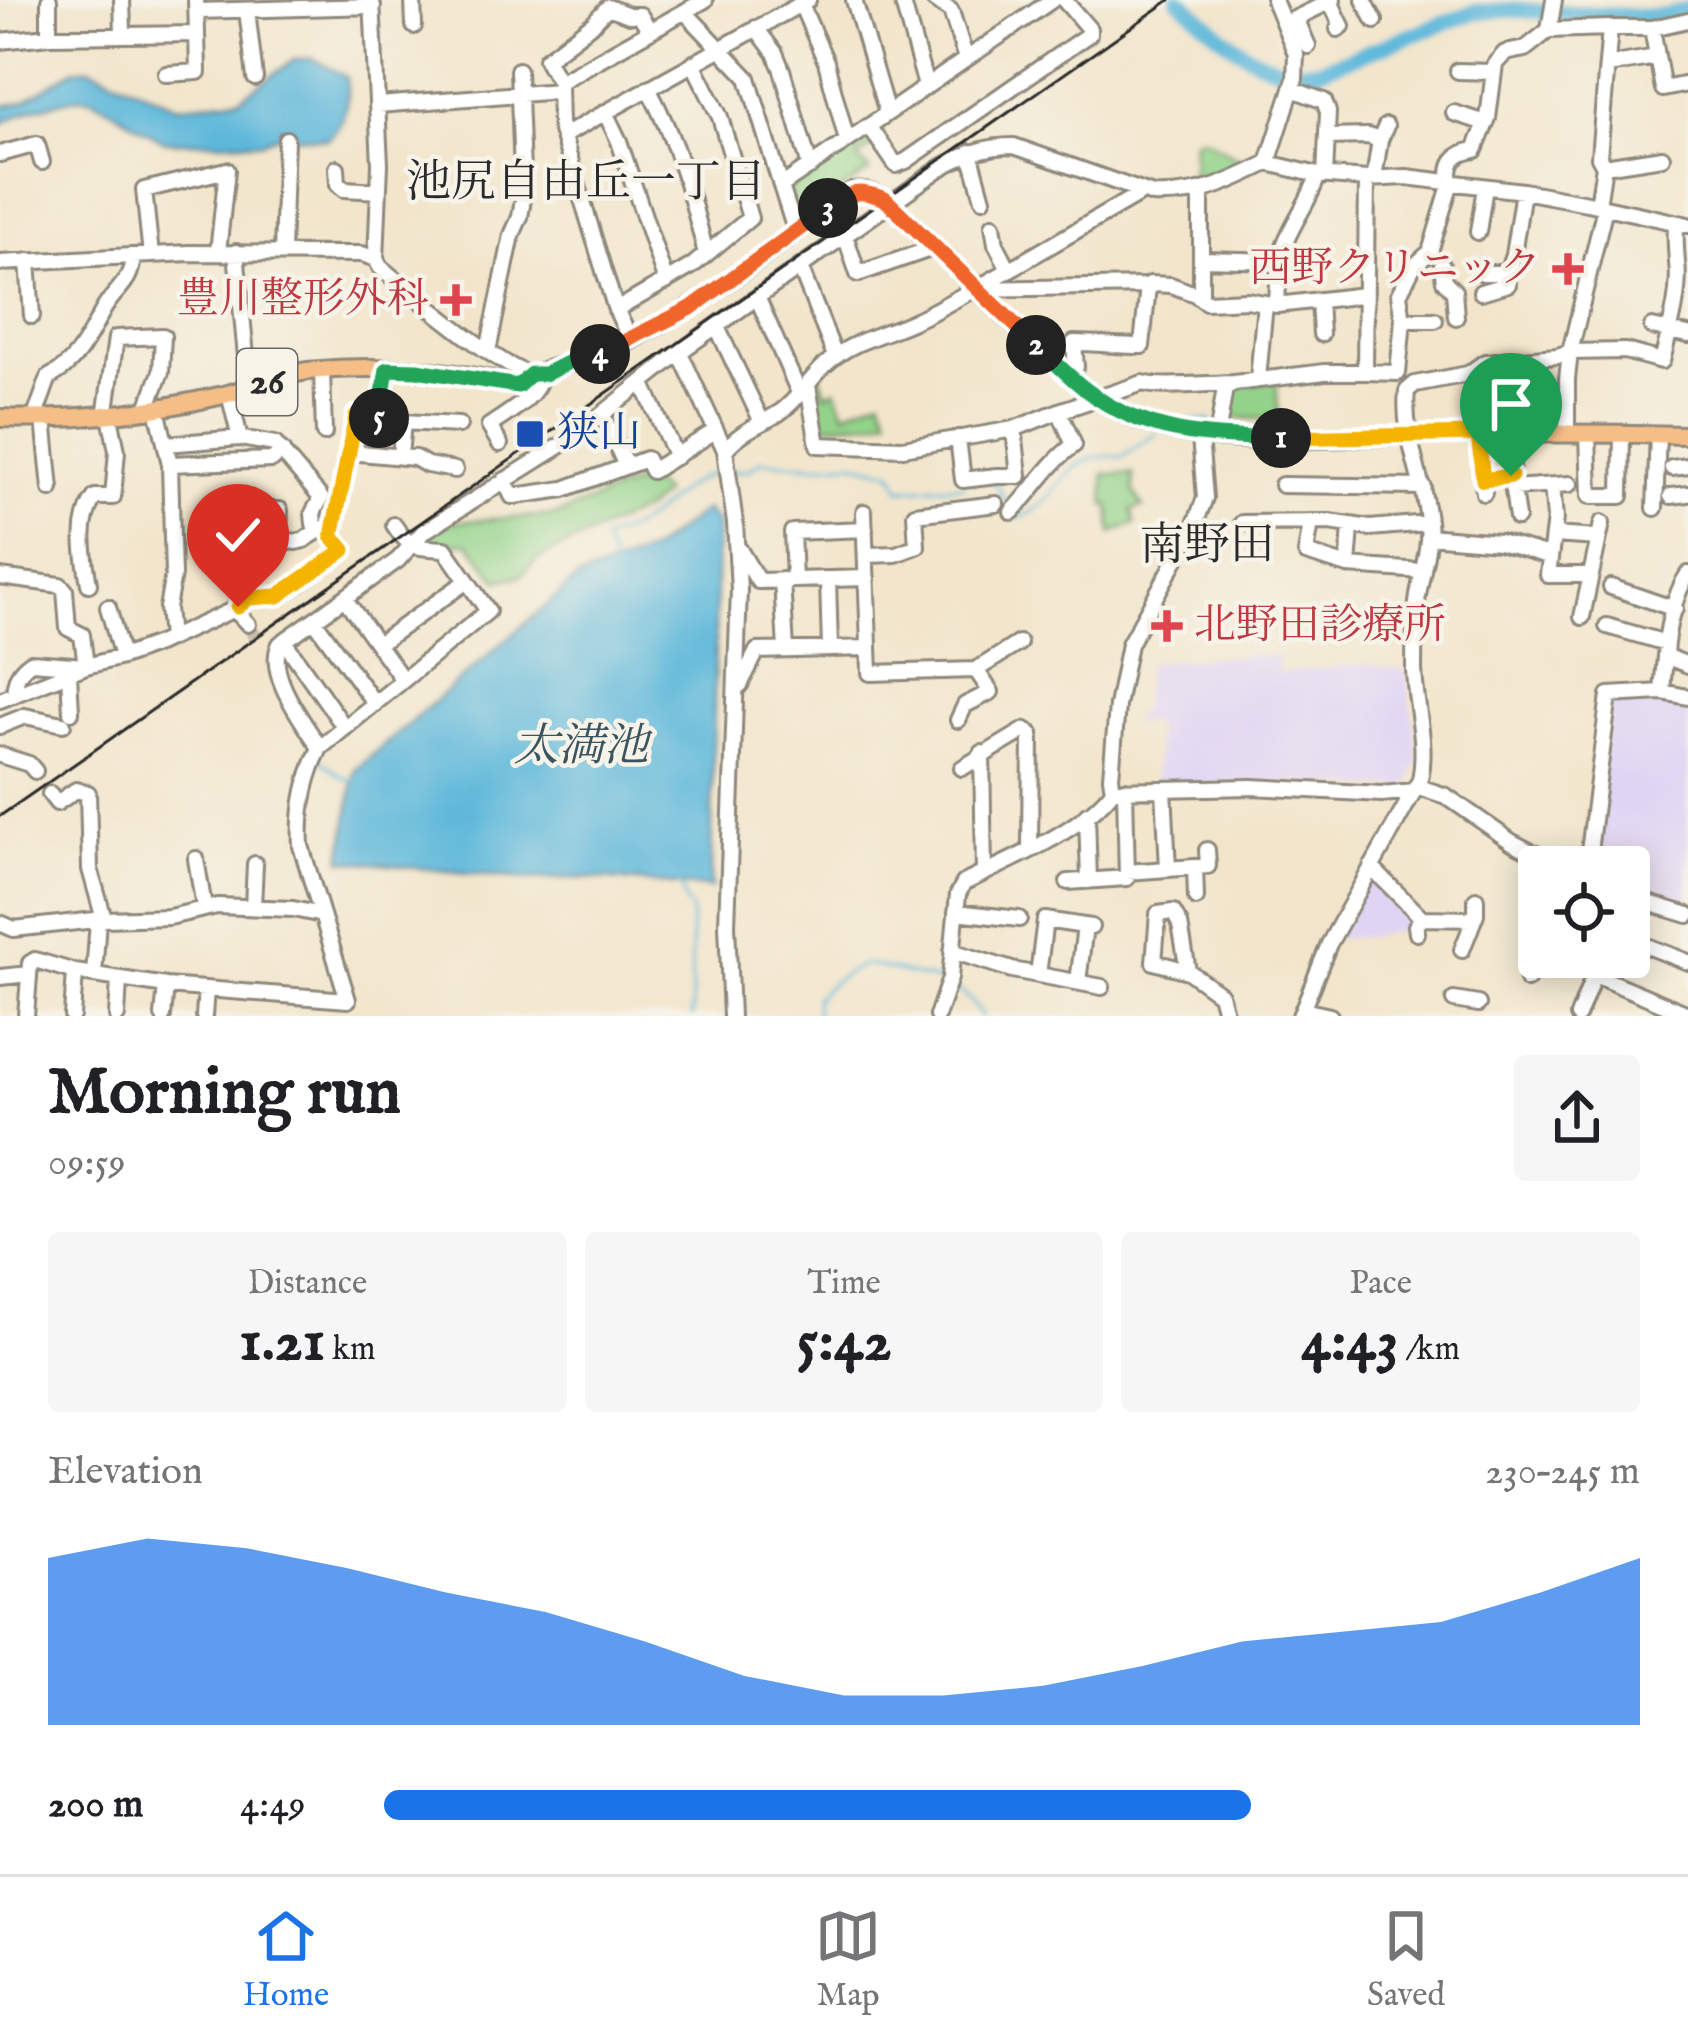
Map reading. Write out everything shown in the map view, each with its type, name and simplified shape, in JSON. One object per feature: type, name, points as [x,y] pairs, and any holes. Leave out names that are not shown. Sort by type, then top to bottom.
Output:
[{"type":"main road","name":"26","points":[[0,418],[108,417],[229,394],[303,372],[417,370],[518,386],[536,374],[613,350],[691,308],[851,192],[881,197],[892,205]]},
{"type":"main road","points":[[892,205],[1070,375],[1123,413],[1167,430],[1209,437],[1688,435]]},
{"type":"street","points":[[49,0],[50,36]]},
{"type":"street","points":[[122,0],[123,34]]},
{"type":"street","points":[[413,0],[414,26]]},
{"type":"street","points":[[378,105],[519,95],[559,86],[705,0]]},
{"type":"street","points":[[854,0],[887,113]]},
{"type":"street","points":[[902,0],[926,86]]},
{"type":"street","points":[[934,0],[951,11],[966,59]]},
{"type":"street","points":[[951,11],[966,0]]},
{"type":"street","points":[[781,187],[1052,0]]},
{"type":"street","points":[[869,126],[896,165],[906,161],[1090,34],[1064,0]]},
{"type":"street","points":[[1268,163],[1302,50],[1290,21],[1274,0]]},
{"type":"street","points":[[1364,0],[1375,21]]},
{"type":"street","points":[[1290,21],[1331,1],[1342,26],[1338,28]]},
{"type":"street","points":[[1397,373],[1403,320],[1399,294],[1417,263],[1430,252],[1454,159],[1475,150],[1486,123],[1496,64],[1505,53],[1525,49],[1549,27],[1553,1]]},
{"type":"street","points":[[563,136],[804,2],[847,141]]},
{"type":"street","points":[[166,74],[199,75],[197,5],[247,10],[372,3],[380,191],[376,259],[380,267],[488,351],[521,374],[536,374],[539,385],[532,394],[489,426],[500,444]]},
{"type":"street","points":[[630,339],[616,310],[563,136],[559,86],[546,59],[608,7],[629,16],[640,15],[650,31]]},
{"type":"street","points":[[247,10],[255,78]]},
{"type":"street","points":[[685,12],[748,78],[795,230]]},
{"type":"street","points":[[1549,27],[1652,28],[1688,20]]},
{"type":"street","points":[[756,28],[782,70],[810,167]]},
{"type":"street","points":[[1567,434],[1570,352],[1601,206],[1604,166],[1599,158],[1614,28]]},
{"type":"street","points":[[1652,28],[1663,89],[1688,84]]},
{"type":"street","points":[[0,40],[197,34]]},
{"type":"street","points":[[1608,65],[1657,57]]},
{"type":"street","points":[[616,310],[692,266],[750,218],[720,117],[693,63]]},
{"type":"street","points":[[488,351],[524,199],[518,70]]},
{"type":"street","points":[[1458,70],[1494,72]]},
{"type":"street","points":[[1258,379],[1285,245],[1322,176],[1327,137],[1324,101],[1294,84]]},
{"type":"street","points":[[649,88],[685,170],[706,254]]},
{"type":"street","points":[[605,112],[666,282]]},
{"type":"street","points":[[1454,113],[1486,123]]},
{"type":"street","points":[[1327,137],[1383,133],[1370,179],[1365,372]]},
{"type":"street","points":[[282,252],[286,139]]},
{"type":"street","points":[[0,154],[37,144],[42,162]]},
{"type":"street","points":[[275,646],[398,560],[416,536],[541,460],[680,353],[942,167],[970,152],[1014,146],[1141,193],[1173,196],[1223,186],[1268,163],[1322,176],[1406,177],[1523,191],[1682,224],[1675,254],[1670,332],[1662,362],[1625,351],[1570,352],[1484,362],[1468,374],[1415,384],[1407,391],[1408,436],[1423,487],[1428,530],[1417,603],[1414,670],[1423,765],[1415,789],[1329,944],[1301,1013],[1330,1016]]},
{"type":"street","points":[[970,152],[983,199]]},
{"type":"street","points":[[1604,166],[1662,157]]},
{"type":"street","points":[[337,168],[338,184],[344,189],[380,191]]},
{"type":"street","points":[[151,255],[144,190],[227,170],[218,252]]},
{"type":"street","points":[[1478,232],[1485,187]]},
{"type":"street","points":[[1201,191],[1201,298]]},
{"type":"street","points":[[1480,292],[1508,284],[1523,191]]},
{"type":"street","points":[[725,450],[733,440],[776,415],[835,356],[976,289],[1141,193]]},
{"type":"street","points":[[993,225],[996,244],[1010,269]]},
{"type":"street","points":[[845,236],[858,274],[936,247]]},
{"type":"street","points":[[0,263],[218,252],[362,254],[376,259]]},
{"type":"street","points":[[236,252],[249,388]]},
{"type":"street","points":[[52,489],[39,419],[49,377],[63,370],[91,336],[106,304],[132,274],[133,256]]},
{"type":"street","points":[[1201,259],[1281,261]]},
{"type":"street","points":[[28,262],[32,316]]},
{"type":"street","points":[[1417,263],[1450,266],[1444,281],[1454,291],[1456,316]]},
{"type":"street","points":[[800,267],[835,356]]},
{"type":"street","points":[[1483,273],[1507,273]]},
{"type":"street","points":[[976,289],[1150,284],[1172,286],[1206,302],[1271,304],[1364,295]]},
{"type":"street","points":[[1070,375],[1076,367],[1074,344],[1142,346],[1148,286]]},
{"type":"street","points":[[758,299],[804,391],[818,445],[903,448],[1014,429],[1143,382],[1153,387],[1365,372],[1397,373],[1412,387]]},
{"type":"street","points":[[1319,301],[1321,334]]},
{"type":"street","points":[[1403,320],[1435,320]]},
{"type":"street","points":[[717,327],[762,422]]},
{"type":"street","points":[[1652,327],[1688,335]]},
{"type":"street","points":[[89,584],[83,543],[85,510],[94,496],[113,497],[117,451],[108,417],[116,338],[163,336],[152,410],[170,464],[170,638]]},
{"type":"street","points":[[680,353],[725,450],[736,545],[738,621],[727,925],[731,1016]]},
{"type":"street","points":[[380,418],[387,369]]},
{"type":"street","points":[[322,371],[324,433]]},
{"type":"street","points":[[1068,882],[1127,878],[1119,790],[1111,777],[1129,644],[1205,498],[1209,437],[1225,388],[1234,382]]},
{"type":"street","points":[[643,384],[676,457]]},
{"type":"street","points":[[229,394],[240,438]]},
{"type":"street","points":[[1567,394],[1476,410],[1483,486],[1570,484]]},
{"type":"street","points":[[1012,512],[1073,445],[1059,411]]},
{"type":"street","points":[[327,532],[356,416],[459,425]]},
{"type":"street","points":[[603,416],[626,466]]},
{"type":"street","points":[[400,456],[403,422]]},
{"type":"street","points":[[958,437],[963,480],[1019,476],[1014,429]]},
{"type":"street","points":[[505,480],[512,496],[564,489],[646,459],[652,471],[716,431]]},
{"type":"street","points":[[1515,434],[1512,482],[1517,518]]},
{"type":"street","points":[[1588,434],[1590,496],[1621,496],[1622,434]]},
{"type":"street","points":[[1655,508],[1658,434]]},
{"type":"street","points":[[7,697],[170,638],[249,598],[278,596],[344,550],[314,524],[313,513],[321,498],[275,443],[240,438],[166,444]]},
{"type":"street","points":[[170,464],[272,460],[281,452]]},
{"type":"street","points":[[349,452],[415,458],[455,470]]},
{"type":"street","points":[[1672,468],[1688,466]]},
{"type":"street","points":[[1282,485],[1423,487]]},
{"type":"street","points":[[1552,486],[1548,575],[1591,575]]},
{"type":"street","points":[[1671,496],[1688,494]]},
{"type":"street","points":[[866,555],[896,554],[917,546],[915,514],[996,504]]},
{"type":"street","points":[[208,511],[280,510],[279,538]]},
{"type":"street","points":[[864,512],[870,673],[976,670],[1019,643]]},
{"type":"street","points":[[1311,522],[1306,553],[1348,566],[1423,571]]},
{"type":"street","points":[[1242,523],[1403,527],[1499,542],[1549,556]]},
{"type":"street","points":[[26,1016],[30,963],[35,960],[119,980],[348,1000],[301,846],[299,821],[313,762],[320,748],[488,611],[445,549],[412,547],[394,525]]},
{"type":"street","points":[[1348,566],[1351,527]]},
{"type":"street","points":[[786,650],[792,532],[865,530]]},
{"type":"street","points":[[1553,536],[1600,531],[1582,617]]},
{"type":"street","points":[[236,608],[240,591],[234,557],[279,538],[304,540],[327,532]]},
{"type":"street","points":[[736,545],[758,581]]},
{"type":"street","points":[[1662,692],[1675,609],[1688,574]]},
{"type":"street","points":[[0,577],[60,585],[65,590],[68,628],[82,635],[86,666]]},
{"type":"street","points":[[758,581],[867,578]]},
{"type":"street","points":[[828,579],[830,649]]},
{"type":"street","points":[[378,644],[467,581]]},
{"type":"street","points":[[738,621],[758,581]]},
{"type":"street","points":[[1611,587],[1675,609]]},
{"type":"street","points":[[345,598],[404,680]]},
{"type":"street","points":[[108,607],[122,657]]},
{"type":"street","points":[[236,608],[248,624]]},
{"type":"street","points":[[314,620],[375,704]]},
{"type":"street","points":[[1607,626],[1666,650],[1688,665]]},
{"type":"street","points":[[275,646],[345,728]]},
{"type":"street","points":[[275,646],[279,679],[320,748]]},
{"type":"street","points":[[736,692],[757,651],[869,648]]},
{"type":"street","points":[[7,697],[22,668],[31,662],[86,666]]},
{"type":"street","points":[[958,721],[965,705],[992,692],[976,670]]},
{"type":"street","points":[[0,726],[25,716],[67,718],[69,673]]},
{"type":"street","points":[[1590,846],[1609,695],[1662,692],[1688,697]]},
{"type":"street","points":[[962,768],[1025,730],[1031,734],[1030,849]]},
{"type":"street","points":[[982,753],[984,873]]},
{"type":"street","points":[[0,755],[29,764],[35,772]]},
{"type":"street","points":[[937,1016],[946,992],[958,894],[964,883],[1030,849],[1119,790],[1252,787],[1382,794],[1415,789],[1446,796],[1520,846]]},
{"type":"street","points":[[1164,789],[1168,868]]},
{"type":"street","points":[[50,794],[57,803],[76,790],[88,793],[90,869],[101,920],[94,976]]},
{"type":"street","points":[[1087,814],[1089,880]]},
{"type":"street","points":[[1127,872],[1208,866],[1207,850]]},
{"type":"street","points":[[196,859],[205,908]]},
{"type":"street","points":[[253,907],[255,864]]},
{"type":"street","points":[[1195,867],[1196,898]]},
{"type":"street","points":[[1372,867],[1419,925],[1474,920]]},
{"type":"street","points":[[1462,950],[1474,920],[1476,899]]},
{"type":"street","points":[[1650,903],[1688,915]]},
{"type":"street","points":[[0,922],[14,929],[169,917],[205,908],[293,909],[322,915]]},
{"type":"street","points":[[956,912],[1019,918]]},
{"type":"street","points":[[1038,975],[1045,920],[1088,927],[1078,982]]},
{"type":"street","points":[[1650,947],[1688,962]]},
{"type":"street","points":[[952,951],[1012,970],[1102,987]]},
{"type":"street","points":[[1188,971],[1220,994],[1226,1016]]},
{"type":"street","points":[[72,1016],[75,972]]},
{"type":"street","points":[[0,977],[29,974]]},
{"type":"street","points":[[1578,1016],[1591,978]]},
{"type":"street","points":[[1619,978],[1643,996],[1688,1014]]},
{"type":"street","points":[[117,1016],[119,980]]},
{"type":"street","points":[[164,1016],[166,986]]},
{"type":"street","points":[[204,1016],[206,988]]},
{"type":"street","points":[[1635,1016],[1643,996]]},
{"type":"shaded area","points":[[1276,655],[1280,673],[1366,664],[1406,671],[1418,759],[1408,785],[1155,786],[1156,728],[1150,722],[1129,722],[1141,710],[1148,663]]},
{"type":"shaded area","points":[[1611,697],[1688,704],[1688,910],[1650,898],[1650,846],[1593,846]]},
{"type":"shaded area","points":[[1365,878],[1387,888],[1413,919],[1407,928],[1332,939]]},
{"type":"green space","points":[[864,136],[875,145],[858,157],[870,171],[802,216],[794,212],[789,187]]},
{"type":"green space","points":[[1202,137],[1247,164],[1191,185],[1194,140]]},
{"type":"green space","points":[[821,378],[826,394],[836,389],[845,412],[881,397],[889,417],[821,425],[815,390]]},
{"type":"green space","points":[[1276,380],[1279,420],[1221,417],[1225,388]]},
{"type":"green space","points":[[1104,474],[1133,474],[1134,492],[1143,507],[1132,510],[1135,524],[1112,533],[1110,505],[1105,505]]},
{"type":"green space","points":[[647,478],[663,494],[646,509],[536,560],[521,576],[498,580],[469,543],[415,543],[435,523],[558,515]]},
{"type":"water","points":[[313,58],[346,77],[345,111],[328,139],[279,135],[261,142],[163,141],[94,99],[79,97],[32,109],[0,124],[0,107],[23,102],[75,69],[90,68],[178,106],[240,98],[294,60]]},
{"type":"water","name":"太満池","points":[[705,510],[717,523],[711,888],[589,878],[523,879],[342,860],[355,770],[577,579],[649,552]]},
{"type":"waterway","points":[[1179,0],[1243,51],[1260,61],[1298,70],[1320,69],[1475,12],[1654,17],[1688,9]]},
{"type":"waterway","points":[[1357,430],[1394,423],[1400,412]]},
{"type":"waterway","points":[[1180,422],[1212,421]]},
{"type":"waterway","points":[[1226,428],[1288,431]]},
{"type":"waterway","points":[[1014,515],[1018,518],[1033,511],[1085,461],[1122,457],[1156,434]]},
{"type":"waterway","points":[[731,472],[748,470],[761,461],[853,462],[893,472],[901,489],[964,485]]},
{"type":"waterway","points":[[613,565],[603,540],[639,524],[698,480],[721,472]]},
{"type":"waterway","points":[[991,483],[996,483],[1008,508]]},
{"type":"waterway","points":[[321,760],[353,781]]},
{"type":"waterway","points":[[680,882],[691,910],[692,1016]]},
{"type":"waterway","points":[[816,1016],[815,998],[838,978],[865,964],[944,982]]},
{"type":"waterway","points":[[953,987],[982,1016]]},
{"type":"tunnel","points":[[248,624],[258,642]]},
{"type":"railway","points":[[0,816],[1170,0]]},
{"type":"place","name":"西野クリニック","points":[[1568,269]]},
{"type":"place","name":"豊川整形外科","points":[[456,300]]},
{"type":"place","name":"狭山","points":[[530,434]]},
{"type":"place","name":"北野田診療所","points":[[1167,626]]},
{"type":"district","name":"池尻自由丘一丁目","points":[[586,183]]},
{"type":"district","name":"南野田","points":[[1207,546]]},
{"type":"route","points":[[238,607],[249,598],[278,596],[344,550],[332,536],[356,416],[380,418],[387,369],[518,386],[531,374],[545,374],[613,350],[691,308],[795,230],[859,191],[885,199],[1009,321],[1085,389],[1123,413],[1167,430],[1201,436],[1478,434],[1483,480],[1511,476]]}]
